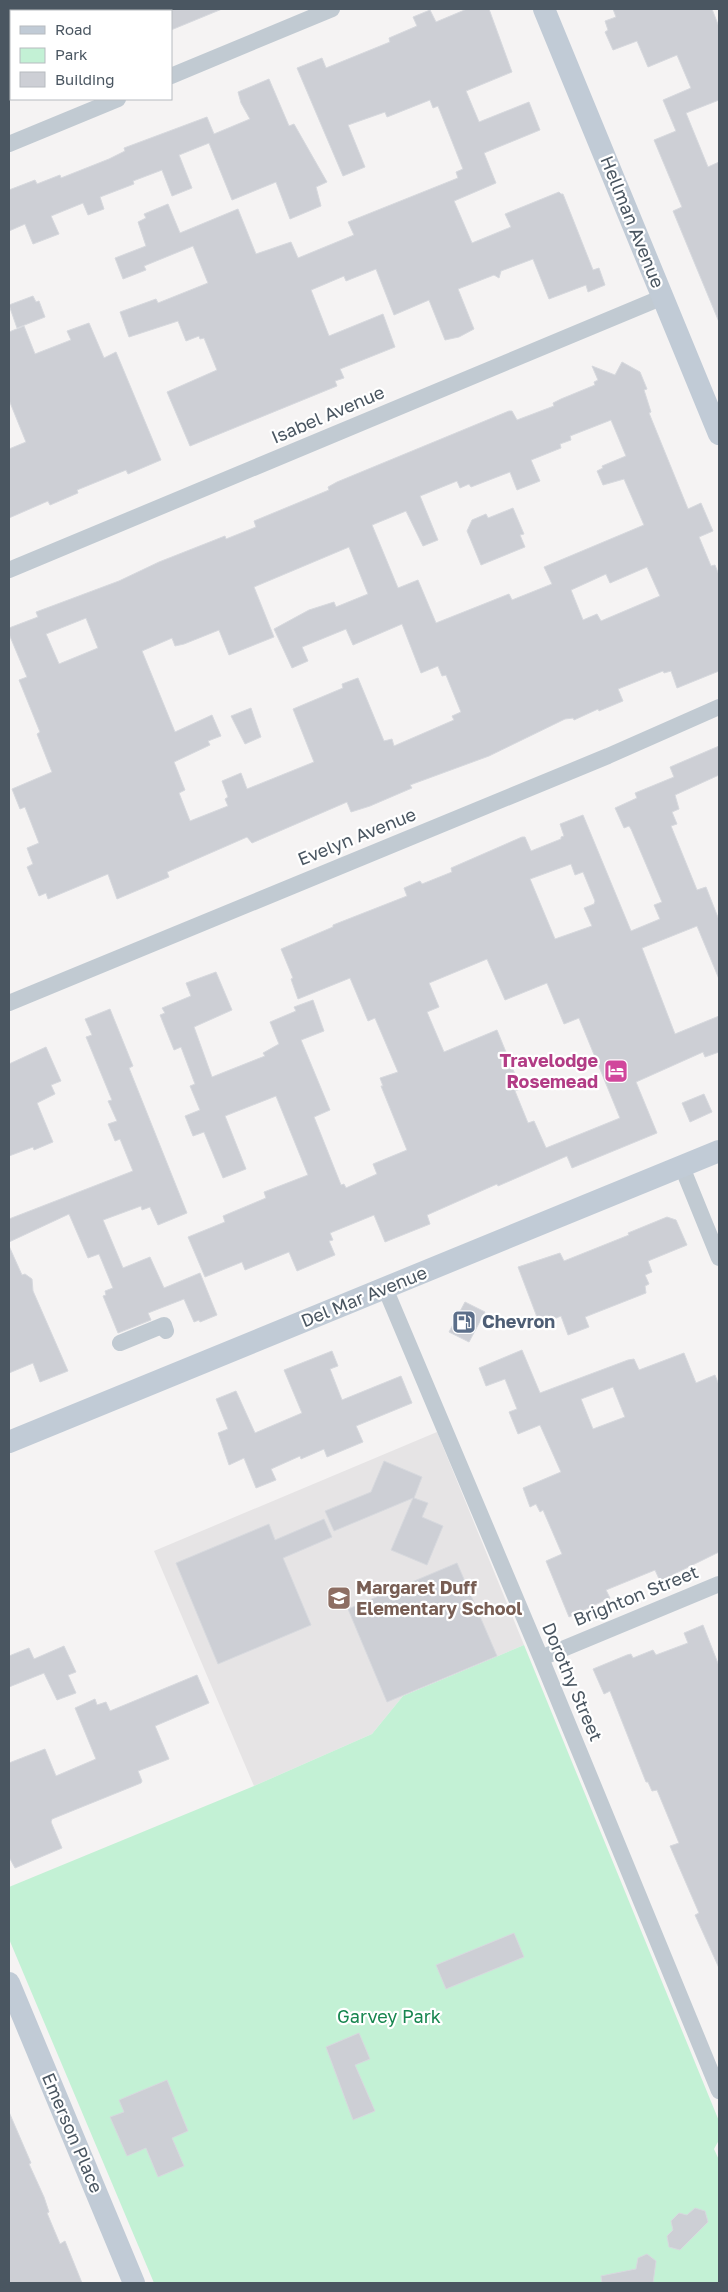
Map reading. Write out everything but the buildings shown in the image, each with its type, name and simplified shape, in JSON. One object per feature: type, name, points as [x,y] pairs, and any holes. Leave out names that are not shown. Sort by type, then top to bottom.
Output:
[{"type":"street","points":[[172,76],[332,9]]},
{"type":"street","name":"Hellman Avenue","points":[[544,9],[719,434]]},
{"type":"street","points":[[9,144],[116,100]]},
{"type":"street","name":"Isabel Avenue","points":[[9,570],[663,297]]},
{"type":"street","name":"Evelyn Avenue","points":[[9,1002],[608,756],[719,707]]},
{"type":"street","name":"Del Mar Avenue","points":[[9,1442],[719,1151]]},
{"type":"street","points":[[682,1166],[719,1258]]},
{"type":"street","name":"Dorothy Street","points":[[385,1288],[541,1658],[719,2092]]},
{"type":"street","points":[[120,1343],[164,1325],[166,1331]]},
{"type":"street","name":"Brighton Street","points":[[541,1658],[719,1584]]},
{"type":"street","name":"Emerson Place","points":[[9,1983],[134,2283]]},
{"type":"shaded area","name":"Margaret Duff Elementary School","points":[[437,1432],[524,1645],[403,1696],[372,1734],[254,1786],[154,1551]]},
{"type":"green space","name":"Garvey Park","points":[[524,1645],[719,2121],[719,2140],[714,2149],[719,2160],[719,2283],[154,2283],[9,1939],[9,1887],[254,1786],[372,1734],[403,1696]]},
{"type":"place","name":"Travelodge Rosemead","points":[[616,1071]]},
{"type":"place","name":"Chevron","points":[[464,1322]]},
{"type":"place","name":"Margaret Duff Elementary School","points":[[339,1598]]}]
